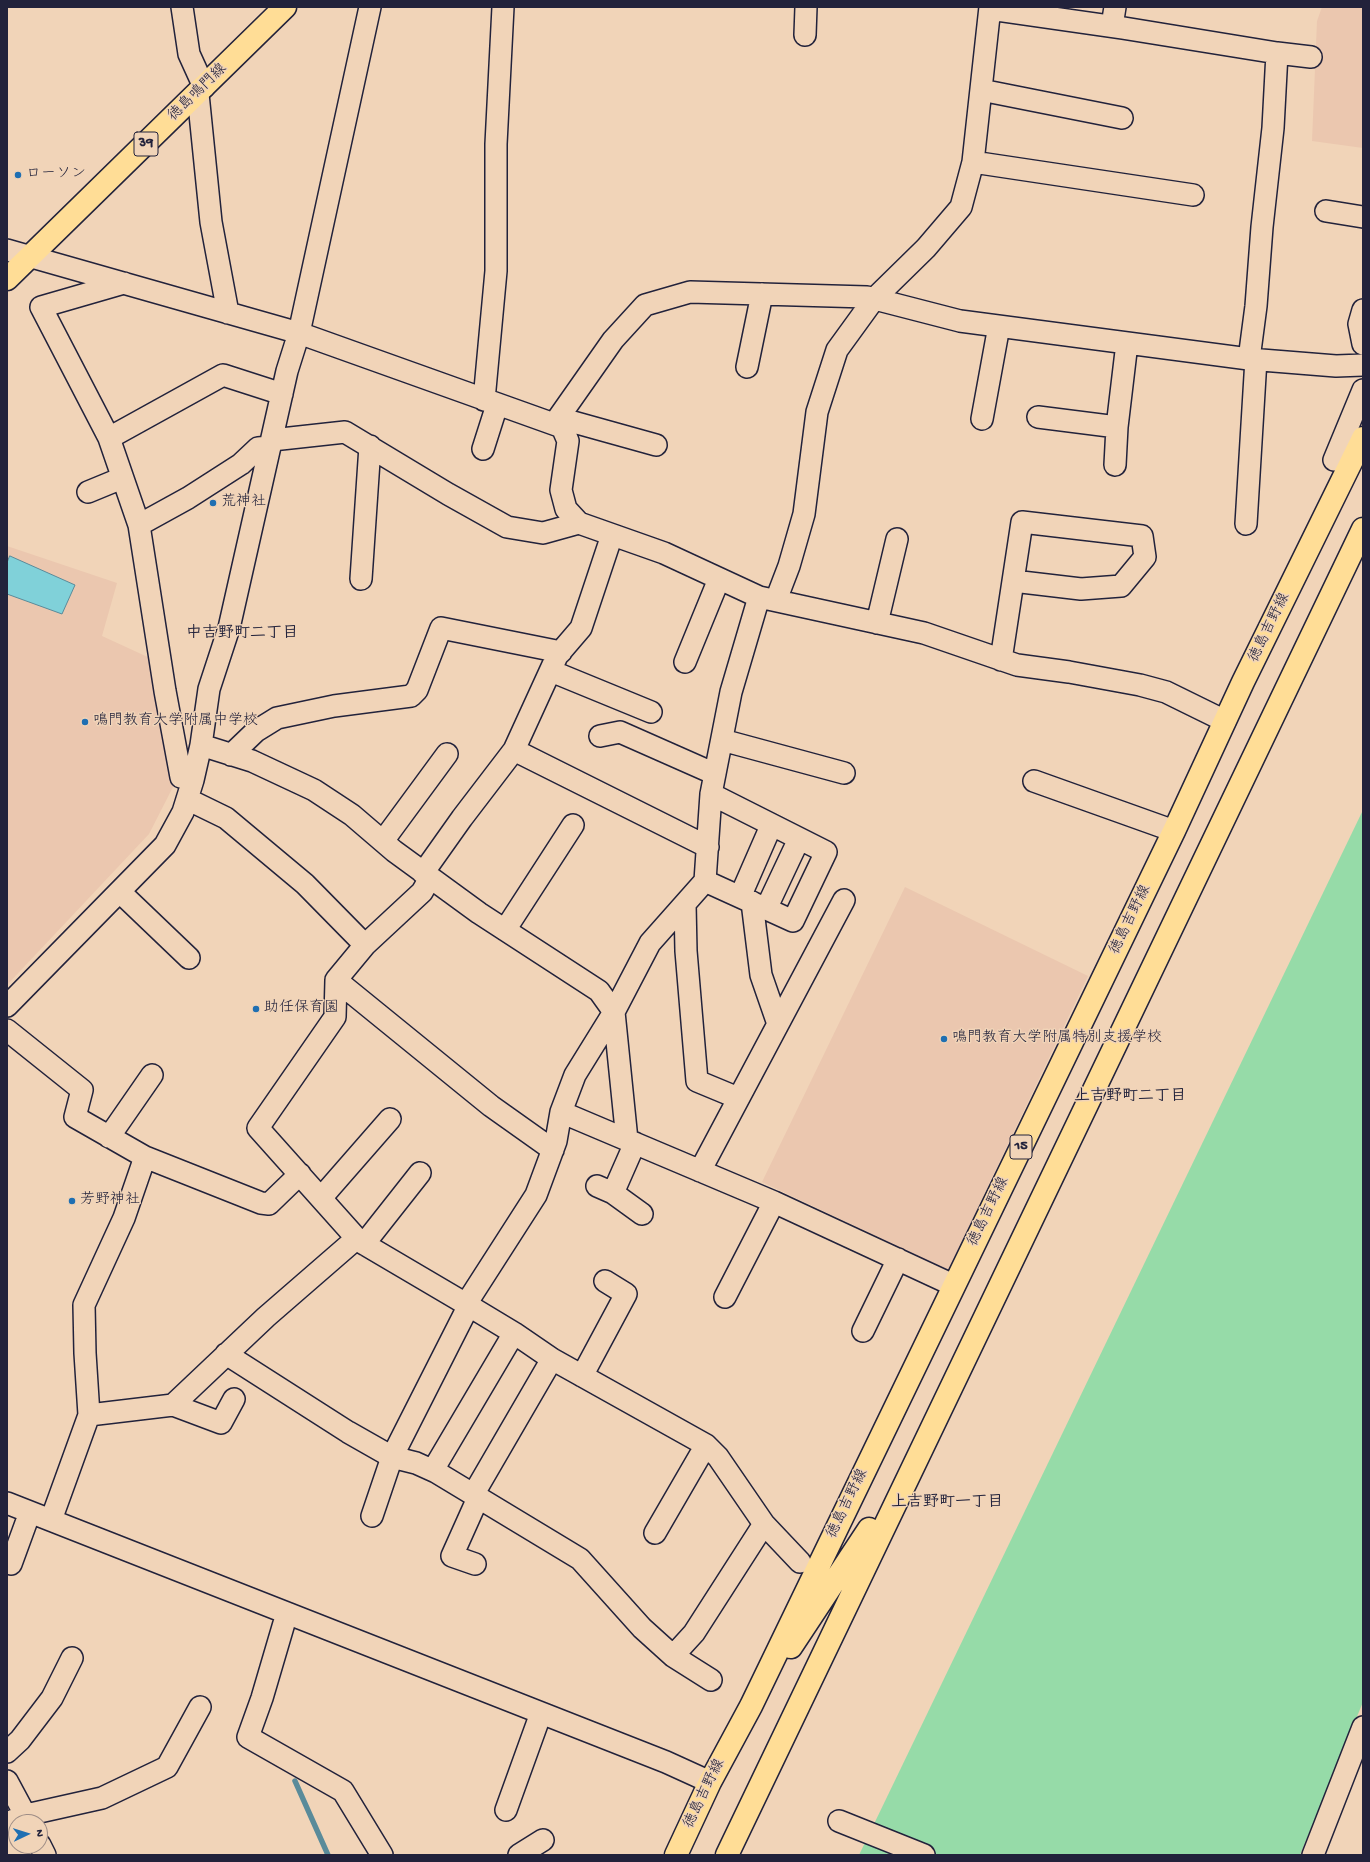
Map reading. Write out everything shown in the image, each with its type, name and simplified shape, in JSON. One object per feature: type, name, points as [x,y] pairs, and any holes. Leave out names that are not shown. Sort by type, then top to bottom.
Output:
[{"type":"main road","name":"徳島鳴門線","points":[[7,279],[284,7]]},
{"type":"main road","name":"徳島吉野線","points":[[676,1855],[710,1782],[751,1706],[953,1285],[1174,831],[1225,721],[1363,438]]},
{"type":"main road","points":[[727,1855],[902,1488],[1266,735],[1363,529]]},
{"type":"main road","points":[[751,1706],[820,1605],[881,1511],[902,1488]]},
{"type":"street","points":[[182,7],[189,54],[201,90],[210,222],[228,313]]},
{"type":"street","points":[[7,1006],[165,845],[183,812],[193,780],[201,745],[209,689],[229,628],[282,394],[299,333],[370,7]]},
{"type":"street","points":[[483,449],[490,402],[496,271],[496,144],[503,7]]},
{"type":"street","points":[[805,35],[806,7]]},
{"type":"street","points":[[372,1516],[392,1457],[468,1304],[536,1195],[556,1141],[561,1112],[575,1075],[614,1012],[650,943],[705,881],[711,794],[731,692],[767,599],[789,566],[804,514],[817,412],[837,350],[874,299],[926,248],[961,207],[973,162],[990,8],[1114,17],[1277,53],[1311,57]]},
{"type":"street","points":[[1246,524],[1256,306],[1262,227],[1273,128],[1277,53]]},
{"type":"street","points":[[981,90],[1122,118]]},
{"type":"street","points":[[973,162],[1193,195]]},
{"type":"street","points":[[1326,211],[1363,217]]},
{"type":"street","points":[[7,250],[299,333],[490,402],[556,421],[656,445]]},
{"type":"street","points":[[124,283],[41,307],[109,438],[139,525],[152,612],[181,776],[193,780]]},
{"type":"street","points":[[556,421],[613,340],[645,305],[690,292],[867,298],[960,321],[1253,359],[1336,366],[1363,365]]},
{"type":"street","points":[[747,367],[762,294]]},
{"type":"street","points":[[1363,310],[1359,324],[1363,344]]},
{"type":"street","points":[[982,419],[999,326]]},
{"type":"street","points":[[1115,464],[1117,427],[1127,343]]},
{"type":"street","points":[[109,438],[223,375],[282,394]]},
{"type":"street","points":[[1334,460],[1363,390]]},
{"type":"street","points":[[1038,417],[1117,427]]},
{"type":"street","points":[[556,421],[562,427],[568,441],[561,490],[566,509],[579,522],[664,553],[719,579],[767,599],[924,633],[1016,665],[1069,672],[1140,685],[1166,692],[1225,721]]},
{"type":"street","points":[[139,525],[188,498],[241,464],[258,448],[271,444],[346,432],[448,494],[507,526],[543,533],[579,522]]},
{"type":"street","points":[[361,579],[370,446]]},
{"type":"street","points":[[88,492],[122,478]]},
{"type":"street","points":[[1001,660],[1013,581],[1022,522],[1142,536],[1145,557],[1121,586],[1081,589],[1013,581]]},
{"type":"street","points":[[612,535],[581,628],[561,652],[514,750],[462,818],[427,876],[422,892],[365,945],[336,980],[335,1017],[258,1128],[360,1241],[468,1304],[552,1359],[706,1446],[718,1457],[764,1524],[800,1562]]},
{"type":"street","points":[[877,622],[897,539]]},
{"type":"street","points":[[685,662],[719,579]]},
{"type":"street","points":[[231,754],[256,731],[277,718],[334,706],[411,696],[417,690],[441,628],[561,652]]},
{"type":"street","points":[[551,671],[651,712]]},
{"type":"street","points":[[600,736],[620,732],[715,774]]},
{"type":"street","points":[[722,740],[844,773]]},
{"type":"street","points":[[201,745],[252,761],[314,790],[352,815],[427,876],[505,930],[599,991],[614,1012],[631,1142],[605,1189],[642,1214]]},
{"type":"street","points":[[514,750],[708,847]]},
{"type":"street","points":[[383,841],[447,754]]},
{"type":"street","points":[[1034,781],[1174,831]]},
{"type":"street","points":[[705,881],[793,921],[826,852],[711,794]]},
{"type":"street","points":[[187,799],[226,818],[305,884],[365,945]]},
{"type":"street","points":[[505,930],[573,825]]},
{"type":"street","points":[[772,826],[753,903],[761,975],[778,1024]]},
{"type":"street","points":[[753,903],[799,839]]},
{"type":"street","points":[[120,892],[189,958]]},
{"type":"street","points":[[700,1171],[844,900]]},
{"type":"street","points":[[685,904],[686,951],[697,1081],[738,1098]]},
{"type":"street","points":[[336,980],[491,1106],[553,1150]]},
{"type":"street","points":[[7,1030],[82,1090],[75,1118],[145,1157],[262,1203],[268,1204],[300,1174]]},
{"type":"street","points":[[109,1137],[152,1075]]},
{"type":"street","points":[[561,1112],[774,1202],[898,1258],[953,1285]]},
{"type":"street","points":[[321,1198],[390,1119]]},
{"type":"street","points":[[51,1520],[89,1415],[84,1305],[124,1218],[145,1157]]},
{"type":"street","points":[[173,1405],[266,1317],[360,1241],[420,1173]]},
{"type":"street","points":[[725,1298],[774,1202]]},
{"type":"street","points":[[863,1331],[898,1258]]},
{"type":"street","points":[[582,1376],[626,1294],[605,1281]]},
{"type":"street","points":[[433,1470],[514,1333]]},
{"type":"street","points":[[226,1354],[348,1432],[392,1457],[416,1463],[433,1470],[580,1559],[642,1628],[673,1656],[711,1680]]},
{"type":"street","points":[[474,1564],[452,1556],[475,1496],[552,1359]]},
{"type":"street","points":[[89,1415],[173,1405],[222,1423],[234,1399]]},
{"type":"street","points":[[655,1533],[706,1446]]},
{"type":"street","points":[[7,1503],[666,1762],[710,1782]]},
{"type":"street","points":[[11,1564],[30,1512]]},
{"type":"street","points":[[673,1656],[694,1633],[764,1524]]},
{"type":"street","points":[[286,1613],[262,1698],[248,1737],[343,1791],[382,1855]]},
{"type":"street","points":[[7,1752],[20,1740],[52,1698],[72,1658]]},
{"type":"street","points":[[43,1814],[102,1798],[167,1767],[200,1707]]},
{"type":"street","points":[[506,1810],[541,1713]]},
{"type":"street","points":[[1313,1855],[1363,1727]]},
{"type":"street","points":[[7,1781],[19,1814]]},
{"type":"street","points":[[839,1821],[924,1855]]},
{"type":"street","points":[[518,1855],[543,1840]]},
{"type":"shaded area","points":[[1322,7],[1363,7],[1363,148],[1312,141],[1317,21]]},
{"type":"shaded area","name":"鳴門教育大学附属中学校","points":[[7,546],[117,583],[102,636],[152,659],[174,785],[149,834],[7,985]]},
{"type":"shaded area","name":"鳴門教育大学附属特別支援学校","points":[[905,887],[1088,976],[948,1270],[762,1182]]},
{"type":"green space","points":[[1363,810],[1363,1702],[1300,1855],[859,1855]]},
{"type":"water","points":[[10,556],[75,585],[62,614],[7,594],[7,563]]},
{"type":"waterway","points":[[295,1781],[328,1855]]},
{"type":"place","name":"ローソン","points":[[18,175]]},
{"type":"place","name":"荒神社","points":[[213,503]]},
{"type":"place","name":"鳴門教育大学附属中学校","points":[[85,722]]},
{"type":"place","name":"助任保育園","points":[[256,1009]]},
{"type":"place","name":"鳴門教育大学附属特別支援学校","points":[[944,1039]]},
{"type":"place","name":"芳野神社","points":[[72,1201]]},
{"type":"district","name":"中吉野町二丁目","points":[[242,635]]},
{"type":"district","name":"上吉野町二丁目","points":[[1130,1098]]},
{"type":"district","name":"上吉野町一丁目","points":[[947,1504]]}]
